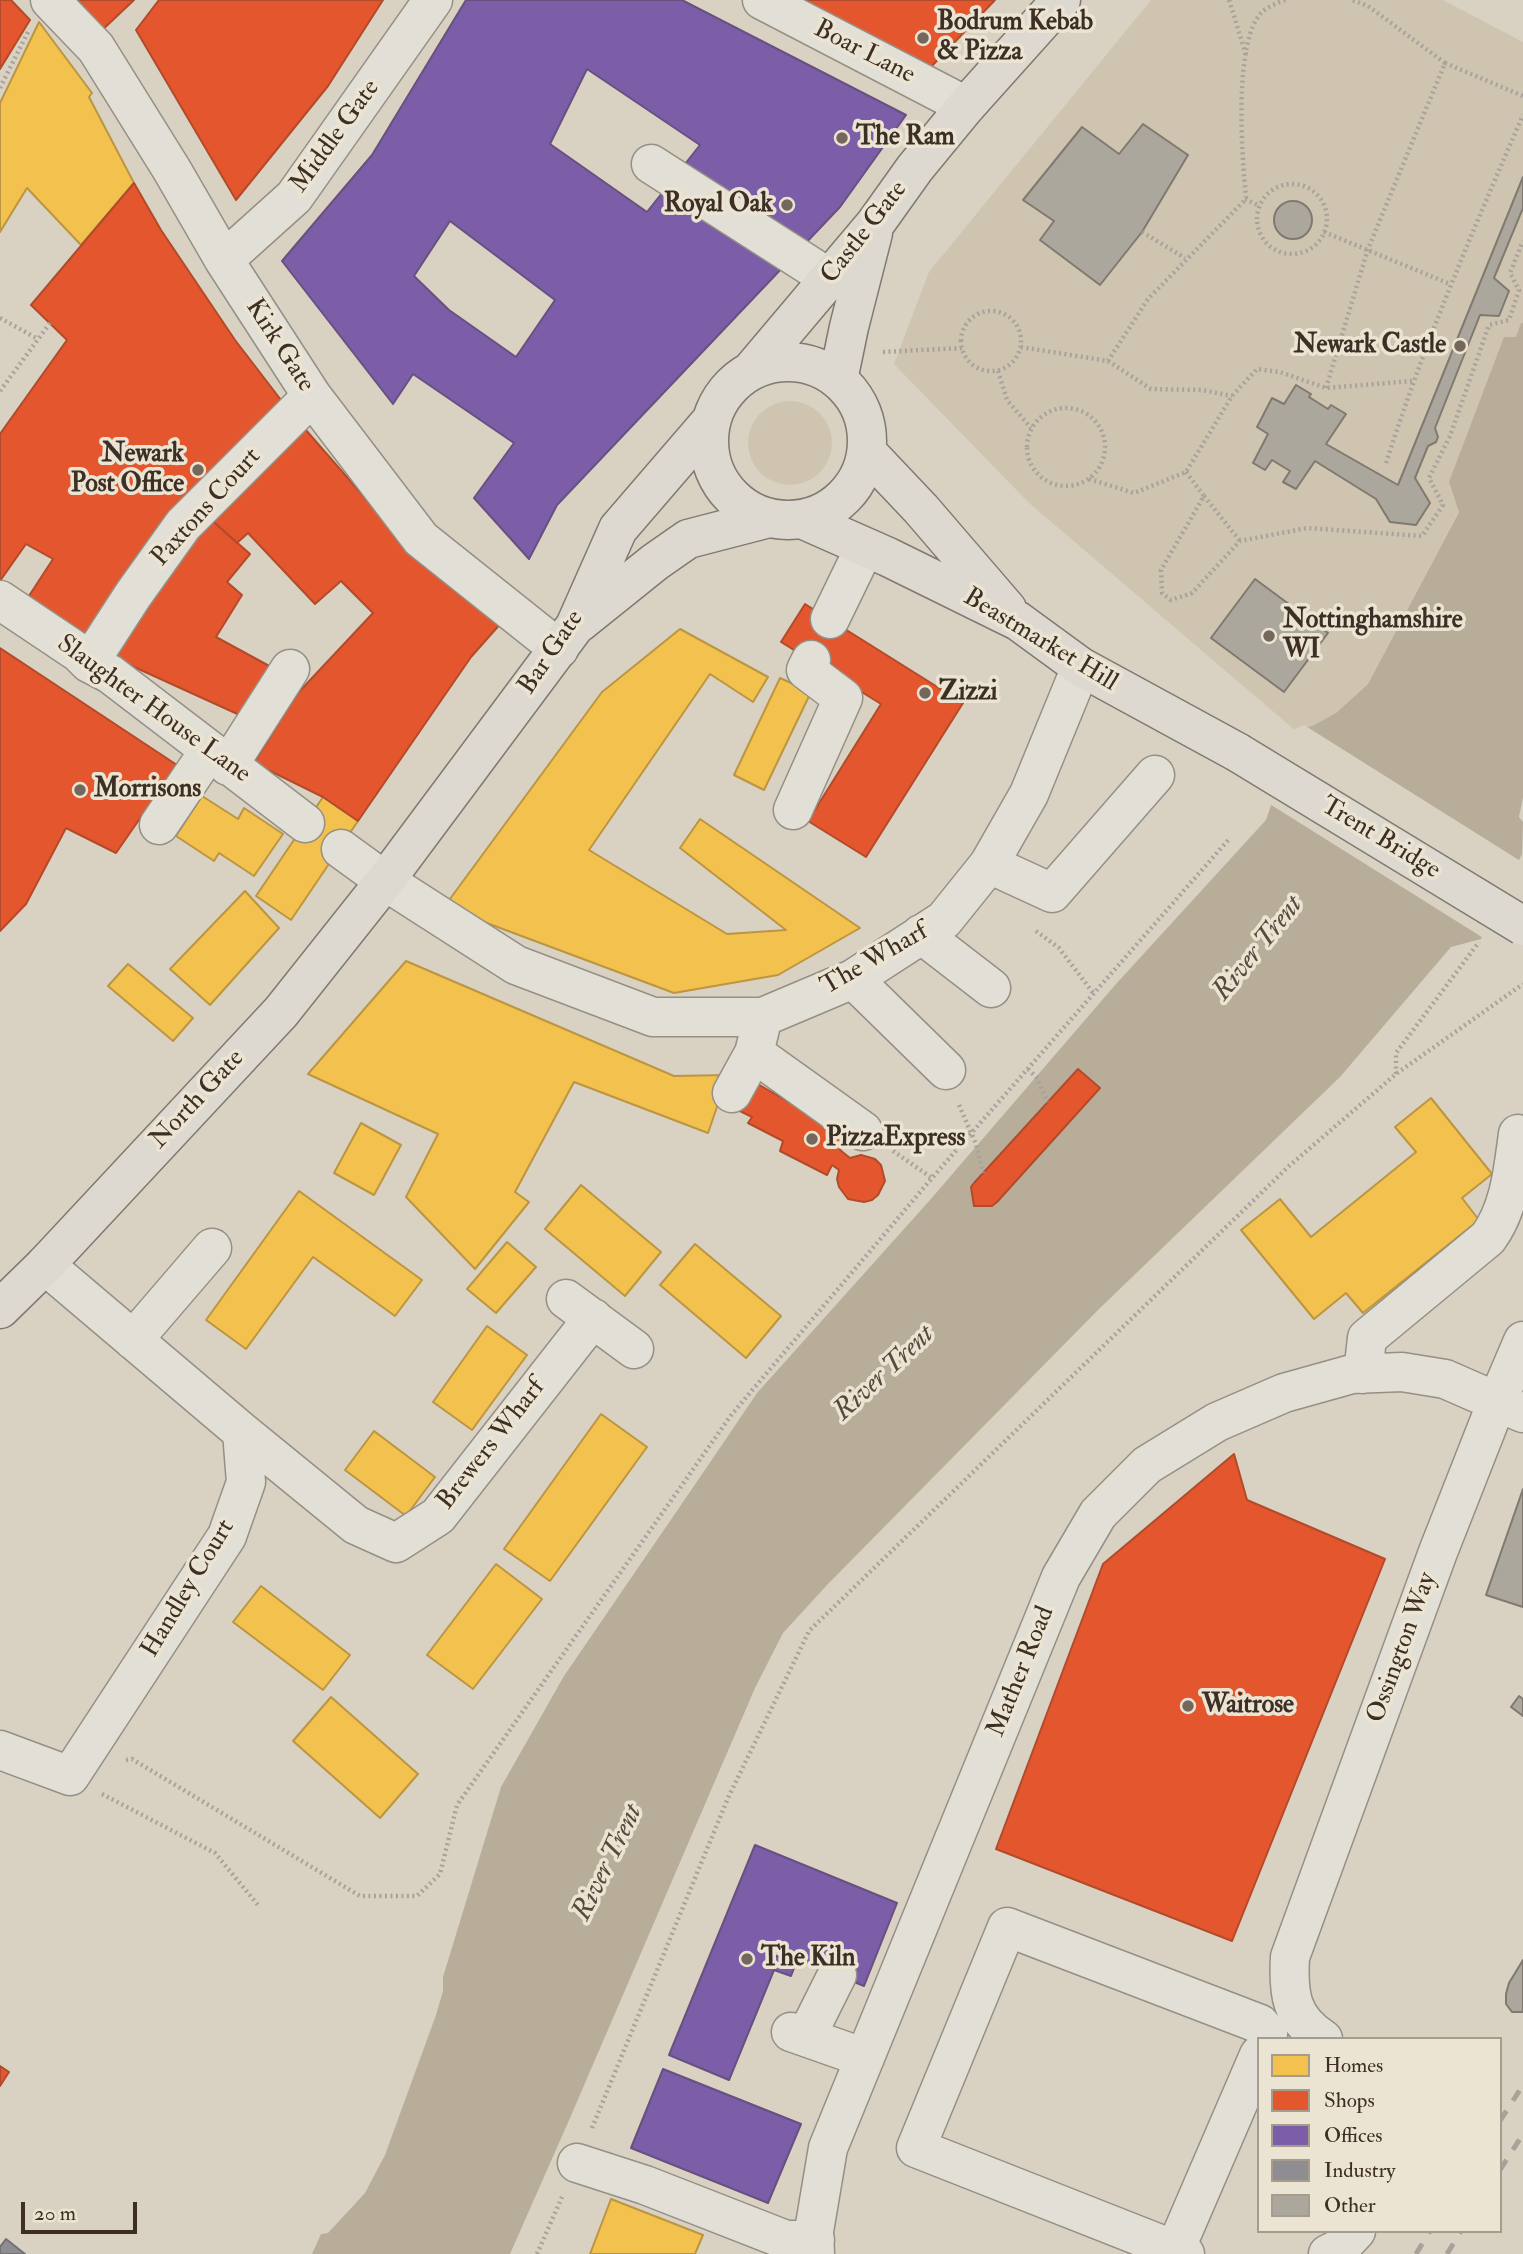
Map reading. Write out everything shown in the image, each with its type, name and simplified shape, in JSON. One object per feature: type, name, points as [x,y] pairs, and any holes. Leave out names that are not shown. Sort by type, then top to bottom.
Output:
[{"type":"main road","name":"Castle Gate","points":[[751,371],[876,224],[915,169],[966,106],[1062,0]]},
{"type":"main road","points":[[567,638],[655,562],[688,539],[826,511],[845,496],[860,475],[867,452],[866,427],[841,367],[876,224]]},
{"type":"main road","points":[[786,519],[746,509],[727,493],[714,471],[709,446],[711,421],[719,401],[733,383],[751,371],[772,363],[795,362],[818,368],[841,367]]},
{"type":"main road","name":"Bar Gate","points":[[385,881],[567,638],[618,529],[711,421]]},
{"type":"main road","points":[[867,452],[922,509],[1018,621]]},
{"type":"main road","name":"Beastmarket Hill","points":[[786,519],[888,557],[1018,621],[1082,667],[1237,752]]},
{"type":"main road","name":"Trent Bridge","points":[[1237,752],[1505,928]]},
{"type":"main road","name":"North Gate","points":[[0,1309],[45,1265],[281,1012],[385,881]]},
{"type":"street","name":"Middle Gate","points":[[224,260],[295,197],[433,0]]},
{"type":"street","name":"Boar Lane","points":[[762,0],[966,106]]},
{"type":"street","name":"Kirk Gate","points":[[41,11],[96,48],[224,260],[312,396],[421,539],[567,638]]},
{"type":"street","points":[[651,164],[829,278]]},
{"type":"street","name":"Paxtons Court","points":[[89,663],[183,525],[312,396]]},
{"type":"street","points":[[831,620],[864,549]]},
{"type":"street","name":"Slaughter House Lane","points":[[0,600],[79,653],[89,663],[110,674],[305,823]]},
{"type":"street","points":[[793,810],[843,698],[806,670],[811,660]]},
{"type":"street","name":"The Wharf","points":[[385,881],[516,964],[653,1017],[763,1017],[853,979],[944,920],[989,864],[1030,794],[1082,667]]},
{"type":"street","points":[[159,825],[290,669]]},
{"type":"street","points":[[989,864],[1052,893],[1155,775]]},
{"type":"street","points":[[341,849],[385,881]]},
{"type":"street","points":[[921,934],[991,988]]},
{"type":"street","points":[[853,979],[946,1070]]},
{"type":"street","points":[[732,1093],[754,1053],[763,1017]]},
{"type":"street","points":[[754,1053],[863,1131]]},
{"type":"street","points":[[1363,1374],[1367,1338],[1488,1238],[1500,1221],[1513,1171],[1517,1133]]},
{"type":"street","points":[[133,1340],[212,1248]]},
{"type":"street","points":[[45,1265],[243,1432]]},
{"type":"street","name":"Brewers Wharf","points":[[243,1432],[356,1525],[396,1543],[438,1516],[579,1309],[635,1349]]},
{"type":"street","name":"Ossington Way","points":[[1320,2037],[1309,2030],[1293,2004],[1289,1986],[1290,1957],[1433,1565],[1510,1407],[1523,1341]]},
{"type":"street","name":"Mather Road","points":[[815,2247],[828,2148],[1060,1577],[1098,1514],[1147,1465],[1217,1422],[1284,1393],[1352,1374],[1424,1374],[1445,1379],[1510,1407]]},
{"type":"street","name":"Handley Court","points":[[71,1773],[227,1536],[246,1482],[243,1432]]},
{"type":"street","points":[[0,1750],[71,1773]]},
{"type":"street","points":[[1257,2060],[1180,2252],[916,2148],[1007,1927],[1260,2024],[1268,2034],[1267,2037]]},
{"type":"street","points":[[837,1975],[798,2034],[865,2058]]},
{"type":"street","points":[[577,2163],[645,2185],[786,2239],[815,2247]]},
{"type":"street","points":[[1328,2254],[1340,2248],[1354,2233]]},
{"type":"path","points":[[1229,0],[1246,56]]},
{"type":"path","points":[[1108,361],[1148,299],[1245,199],[1242,106],[1246,56],[1252,28],[1262,13],[1286,0]]},
{"type":"path","points":[[1352,0],[1368,6],[1445,63],[1523,96]]},
{"type":"path","points":[[0,88],[41,11]]},
{"type":"path","points":[[1326,388],[1368,249],[1445,63]]},
{"type":"path","points":[[1386,463],[1412,381],[1450,284],[1523,115]]},
{"type":"path","points":[[1290,184],[1301,186],[1312,191],[1326,209],[1324,232],[1310,250],[1299,254],[1277,251],[1268,245],[1261,235],[1257,224],[1260,206],[1269,193],[1279,187],[1290,184]]},
{"type":"path","points":[[1245,199],[1260,206]]},
{"type":"path","points":[[1142,232],[1185,258]]},
{"type":"path","points":[[1324,232],[1450,284]]},
{"type":"path","points":[[1204,496],[1161,570],[1162,593],[1171,600],[1192,593],[1240,541],[1307,528],[1422,536],[1443,505],[1429,478],[1450,436],[1489,325],[1509,320],[1519,290],[1510,273],[1523,242]]},
{"type":"path","points":[[993,310],[1012,318],[1021,336],[1021,347],[1013,362],[1006,368],[998,371],[978,368],[969,362],[962,348],[962,334],[966,324],[974,317],[993,310]]},
{"type":"path","points":[[0,318],[38,339]]},
{"type":"path","points":[[0,391],[50,323]]},
{"type":"path","points":[[1021,347],[1108,361],[1151,389],[1202,390],[1232,396]]},
{"type":"path","points":[[841,367],[962,348]]},
{"type":"path","points":[[1089,479],[1134,493],[1186,472],[1232,396],[1258,369],[1280,372],[1326,388],[1412,381]]},
{"type":"path","points":[[998,371],[1007,400],[1031,428]]},
{"type":"path","points":[[1062,407],[1087,413],[1097,422],[1106,446],[1098,470],[1077,485],[1051,483],[1039,476],[1031,466],[1027,453],[1031,428],[1039,418],[1062,407]]},
{"type":"path","points":[[1186,472],[1240,541]]},
{"type":"path","points":[[71,1773],[132,1759],[360,1896],[418,1896],[440,1874],[457,1805],[732,1414],[932,1178],[1230,838]]},
{"type":"path","points":[[1027,924],[1059,948],[1094,994]]},
{"type":"path","points":[[1396,1074],[1396,1053],[1505,928]]},
{"type":"path","points":[[537,2254],[727,1798],[809,1631],[1288,1167],[1396,1074],[1523,984]]},
{"type":"path","points":[[1028,1069],[1036,1077],[1048,1102]]},
{"type":"path","points":[[863,1131],[932,1178]]},
{"type":"path","points":[[971,1135],[983,1173]]},
{"type":"path","points":[[71,1773],[215,1853],[258,1905]]},
{"type":"shaded area","points":[[1151,0],[1443,0],[1523,42],[1523,323],[1449,482],[1459,511],[1368,684],[1336,713],[1296,731],[1029,503],[894,364],[929,272]]},
{"type":"shaded area","points":[[782,401],[798,401],[814,408],[825,419],[832,435],[829,459],[820,473],[798,485],[782,485],[766,478],[755,467],[748,451],[748,435],[755,419],[766,408]]},
{"type":"water","name":"River Trent","points":[[1521,323],[1523,797],[1519,817],[1523,822],[1522,854],[1481,939],[1451,947],[1340,1077],[1099,1309],[783,1633],[755,1688],[510,2254],[312,2254],[321,2234],[328,2233],[365,2193],[385,2155],[436,2015],[443,1991],[443,1977],[501,1787],[564,1676],[757,1393],[930,1200],[1116,984],[1266,820],[1296,731],[1336,713],[1368,684],[1459,512],[1449,482],[1504,337],[1516,337]]},
{"type":"pier","points":[[1304,725],[1522,862],[1485,939],[1268,803],[1293,730]]},
{"type":"building: Homes","points":[[39,22],[92,93],[89,97],[134,183],[81,245],[27,188],[0,232],[0,103]]},
{"type":"building: Homes","points":[[680,629],[768,677],[753,702],[710,674],[589,850],[727,934],[786,930],[680,848],[700,819],[860,928],[778,975],[674,993],[444,907],[602,692]]},
{"type":"building: Homes","points":[[780,678],[811,692],[764,790],[734,775]]},
{"type":"building: Homes","points":[[202,796],[238,819],[244,808],[283,834],[254,876],[219,853],[214,861],[176,836]]},
{"type":"building: Homes","points":[[323,797],[358,821],[291,920],[256,896]]},
{"type":"building: Homes","points":[[245,891],[279,928],[210,1005],[170,969]]},
{"type":"building: Homes","points":[[406,961],[674,1076],[728,1075],[708,1133],[574,1082],[515,1192],[529,1202],[475,1269],[406,1197],[438,1134],[308,1074]]},
{"type":"building: Homes","points":[[128,964],[193,1018],[173,1041],[108,986]]},
{"type":"building: Homes","points":[[1431,1098],[1492,1174],[1462,1198],[1479,1220],[1363,1313],[1346,1293],[1314,1319],[1241,1230],[1280,1199],[1311,1237],[1416,1152],[1395,1127]]},
{"type":"building: Homes","points":[[361,1123],[401,1145],[374,1195],[334,1173]]},
{"type":"building: Homes","points":[[581,1185],[661,1252],[625,1296],[545,1229]]},
{"type":"building: Homes","points":[[299,1191],[422,1280],[395,1316],[313,1257],[246,1349],[206,1320]]},
{"type":"building: Homes","points":[[507,1242],[536,1267],[496,1313],[467,1289]]},
{"type":"building: Homes","points":[[695,1244],[781,1316],[746,1358],[660,1285]]},
{"type":"building: Homes","points":[[487,1326],[527,1355],[472,1430],[433,1402]]},
{"type":"building: Homes","points":[[601,1414],[647,1447],[550,1581],[504,1549]]},
{"type":"building: Homes","points":[[374,1431],[435,1477],[406,1516],[345,1470]]},
{"type":"building: Homes","points":[[496,1564],[542,1599],[473,1689],[427,1655]]},
{"type":"building: Homes","points":[[261,1586],[350,1655],[323,1690],[233,1622]]},
{"type":"building: Homes","points":[[331,1697],[418,1774],[380,1818],[293,1741]]},
{"type":"building: Homes","points":[[611,2199],[703,2235],[695,2254],[590,2254]]},
{"type":"building: Shops","points":[[0,0],[11,0],[30,20],[0,69]]},
{"type":"building: Shops","points":[[74,0],[134,0],[98,34]]},
{"type":"building: Shops","points":[[159,0],[383,0],[328,86],[236,200],[136,30]]},
{"type":"building: Shops","points":[[788,0],[995,0],[927,71]]},
{"type":"building: Shops","points":[[134,183],[161,230],[235,340],[281,400],[210,473],[87,638],[27,599],[53,559],[26,544],[0,581],[0,434],[67,340],[31,305]]},
{"type":"building: Shops","points":[[305,429],[373,507],[502,622],[471,657],[358,821],[323,797],[254,763],[297,694],[373,613],[341,581],[315,604],[248,533],[237,543],[207,516]]},
{"type":"building: Shops","points":[[207,516],[250,554],[227,582],[242,595],[216,637],[273,668],[244,717],[110,656]]},
{"type":"building: Shops","points":[[805,604],[963,703],[866,857],[808,821],[881,704],[781,642]]},
{"type":"building: Shops","name":"Morrisons","points":[[0,648],[177,765],[116,853],[66,828],[26,904],[0,931]]},
{"type":"building: Shops","points":[[1078,1069],[1100,1088],[997,1202],[992,1206],[974,1206],[971,1187],[974,1183]]},
{"type":"building: Shops","name":"PizzaExpress","points":[[749,1079],[848,1136],[840,1150],[850,1158],[861,1155],[875,1159],[881,1165],[885,1181],[878,1195],[864,1202],[848,1199],[839,1187],[839,1170],[832,1165],[827,1175],[780,1151],[783,1141],[748,1123],[752,1117],[736,1109]]},
{"type":"building: Shops","name":"Waitrose","points":[[1234,1454],[1247,1500],[1385,1559],[1232,1941],[996,1849],[1103,1564]]},
{"type":"building: Shops","points":[[0,2066],[9,2072],[0,2086]]},
{"type":"building: Offices","points":[[466,0],[682,0],[906,115],[840,207],[557,505],[529,559],[474,498],[514,443],[413,374],[393,404],[282,261],[372,155]],"holes":[[[587,69],[700,145],[647,212],[550,144]],[[450,221],[555,300],[516,357],[449,310],[414,276]]]},
{"type":"building: Offices","name":"The Kiln","points":[[755,1845],[897,1903],[864,1986],[776,1950],[774,1955],[796,1963],[791,1976],[774,1970],[729,2080],[669,2055]]},
{"type":"building: Offices","points":[[663,2069],[801,2124],[768,2203],[631,2148]]},
{"type":"building: Industry","points":[[6,2239],[25,2254],[0,2254],[0,2247]]},
{"type":"building: Other","points":[[1143,124],[1188,155],[1142,232],[1100,285],[1040,240],[1054,221],[1023,200],[1082,127],[1119,154]]},
{"type":"building: Other","name":"Newark Castle","points":[[1523,177],[1523,208],[1494,278],[1509,291],[1499,316],[1480,315],[1435,428],[1438,437],[1436,442],[1428,446],[1415,478],[1430,503],[1416,525],[1390,522],[1376,499],[1315,461],[1296,489],[1283,482],[1290,471],[1272,460],[1265,470],[1253,463],[1268,434],[1257,427],[1272,398],[1284,404],[1296,385],[1328,409],[1331,405],[1346,414],[1326,444],[1398,485]]},
{"type":"building: Other","points":[[1293,201],[1307,206],[1312,220],[1307,234],[1293,239],[1279,234],[1274,220],[1279,206]]},
{"type":"building: Other","name":"Nottinghamshire WI","points":[[1255,579],[1328,633],[1284,692],[1211,638]]},
{"type":"building: Other","points":[[1523,1489],[1523,1607],[1486,1595]]},
{"type":"building: Other","points":[[1519,1696],[1523,1699],[1523,1716],[1511,1707]]},
{"type":"building: Other","points":[[1523,1960],[1523,2012],[1512,2012],[1506,2004],[1506,1994],[1509,1983]]},
{"type":"railway","points":[[1502,2118],[1523,2085]]},
{"type":"railway","points":[[1502,2167],[1523,2134]]},
{"type":"railway","points":[[1416,2254],[1429,2233]]},
{"type":"railway","points":[[1447,2254],[1460,2233]]},
{"type":"place","name":"Bodrum Kebab & Pizza","points":[[923,38]]},
{"type":"place","name":"The Ram","points":[[842,138]]},
{"type":"place","name":"Royal Oak","points":[[787,205]]},
{"type":"place","name":"Newark Castle","points":[[1460,346]]},
{"type":"place","name":"Newark Post Office","points":[[198,470]]},
{"type":"place","name":"Nottinghamshire WI","points":[[1269,636]]},
{"type":"place","name":"Zizzi","points":[[925,693]]},
{"type":"place","name":"Morrisons","points":[[80,790]]},
{"type":"place","name":"PizzaExpress","points":[[812,1139]]},
{"type":"place","name":"Waitrose","points":[[1188,1706]]},
{"type":"place","name":"The Kiln","points":[[747,1959]]}]
